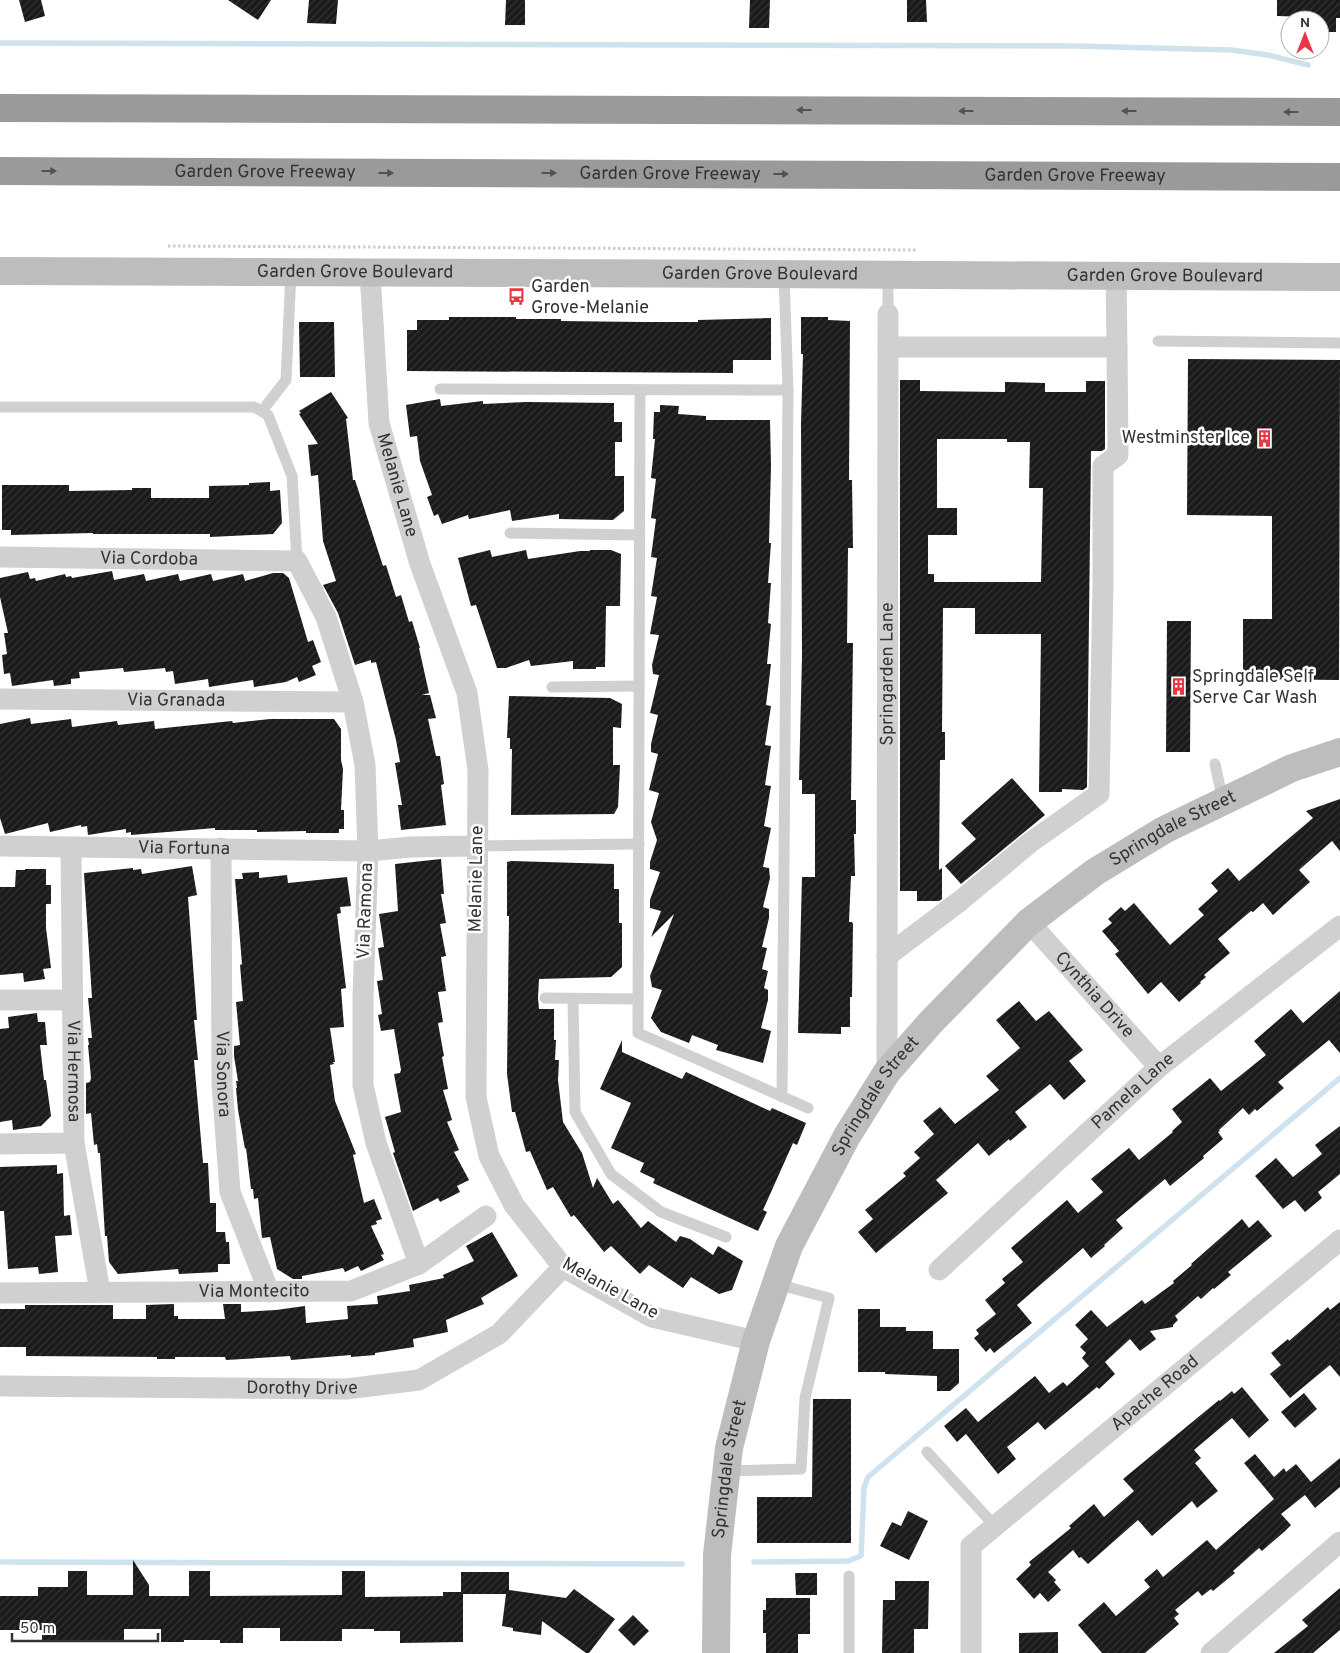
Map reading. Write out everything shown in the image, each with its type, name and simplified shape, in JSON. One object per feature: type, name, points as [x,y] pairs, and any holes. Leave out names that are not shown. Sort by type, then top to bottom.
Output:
[{"type":"highway","points":[[0,108],[1340,112]]},
{"type":"highway","name":"Garden Grove Freeway","points":[[0,171],[1340,177]]},
{"type":"main road","name":"Garden Grove Boulevard","points":[[0,271],[1340,277]]},
{"type":"main road","name":"Springdale Street","points":[[716,1653],[717,1555],[726,1471],[729,1448],[756,1341],[789,1246],[838,1153],[887,1072],[931,1022],[1029,922],[1095,872],[1164,830],[1223,801],[1292,768],[1340,752]]},
{"type":"street","name":"Melanie Lane","points":[[370,272],[379,423],[420,564],[467,693],[478,770],[476,1097],[489,1156],[514,1205],[563,1267],[652,1317],[756,1341]]},
{"type":"street","points":[[887,956],[1031,842],[1099,794],[1103,466],[1118,455],[1116,276]]},
{"type":"street","name":"Springarden Lane","points":[[887,1072],[888,314]]},
{"type":"street","points":[[888,347],[1117,347]]},
{"type":"street","name":"Via Cordoba","points":[[0,557],[296,561]]},
{"type":"street","name":"Via Ramona","points":[[296,561],[326,617],[353,702],[366,766],[368,851],[362,996],[362,1085],[376,1144],[419,1264]]},
{"type":"street","name":"Via Granada","points":[[0,699],[353,702]]},
{"type":"street","name":"Via Fortuna","points":[[0,846],[368,851],[411,847],[478,846]]},
{"type":"street","name":"Via Hermosa","points":[[71,847],[74,1143],[100,1292]]},
{"type":"street","name":"Via Sonora","points":[[221,848],[222,1084],[230,1192],[269,1292]]},
{"type":"street","name":"Cynthia Drive","points":[[1029,922],[1159,1067]]},
{"type":"street","name":"Pamela Lane","points":[[939,1270],[1159,1067],[1340,926]]},
{"type":"street","points":[[0,1000],[72,1000]]},
{"type":"street","points":[[0,1144],[74,1143]]},
{"type":"street","name":"Via Montecito","points":[[0,1293],[351,1291],[419,1264],[486,1216]]},
{"type":"street","name":"Apache Road","points":[[971,1653],[971,1546],[1340,1240]]},
{"type":"street","name":"Dorothy Drive","points":[[0,1386],[346,1389],[419,1380],[499,1334],[563,1267]]},
{"type":"street","points":[[1211,1653],[1340,1542]]},
{"type":"lane","points":[[262,411],[286,380],[291,272]]},
{"type":"lane","points":[[782,1097],[788,390],[784,275]]},
{"type":"lane","name":"Springarden Lane","points":[[888,276],[888,314]]},
{"type":"lane","points":[[1158,341],[1340,343]]},
{"type":"lane","points":[[440,389],[788,390]]},
{"type":"lane","points":[[640,390],[638,1033],[808,1108]]},
{"type":"lane","points":[[0,407],[254,406],[268,415],[292,476],[296,561]]},
{"type":"lane","points":[[510,533],[640,535]]},
{"type":"lane","points":[[552,687],[639,686]]},
{"type":"lane","points":[[1215,764],[1223,801]]},
{"type":"lane","points":[[478,846],[639,844]]},
{"type":"lane","points":[[545,998],[638,999]]},
{"type":"lane","points":[[573,999],[575,1112],[611,1174],[661,1212],[726,1237]]},
{"type":"lane","points":[[726,1471],[801,1469],[805,1398],[830,1298],[776,1284]]},
{"type":"lane","points":[[927,1452],[995,1526]]},
{"type":"lane","points":[[849,1653],[850,1576]]},
{"type":"building","points":[[19,0],[41,0],[45,16],[25,22]]},
{"type":"building","points":[[228,0],[271,0],[258,20]]},
{"type":"building","points":[[309,0],[338,0],[336,24],[307,23]]},
{"type":"building","points":[[506,0],[525,0],[525,25],[505,25]]},
{"type":"building","points":[[750,0],[770,0],[769,28],[749,28]]},
{"type":"building","points":[[907,0],[926,0],[927,22],[907,22]]},
{"type":"building","points":[[1277,0],[1340,0],[1340,18],[1336,18],[1336,32],[1330,32],[1330,10],[1280,10],[1280,16],[1277,16]]},
{"type":"building","points":[[449,317],[516,317],[516,319],[561,319],[561,321],[641,322],[698,322],[698,320],[771,318],[771,360],[733,360],[733,373],[407,371],[407,330],[417,330],[417,320],[449,320]]},
{"type":"building","points":[[801,317],[828,317],[828,320],[850,321],[849,480],[852,480],[853,548],[848,548],[847,643],[853,643],[851,800],[856,800],[856,834],[854,834],[855,876],[851,876],[849,922],[853,924],[850,1027],[841,1027],[841,1034],[798,1033],[802,877],[815,877],[815,794],[802,794],[802,780],[799,780],[802,657],[801,424],[803,354],[801,354]]},
{"type":"building","points":[[299,322],[334,322],[335,377],[300,377]]},
{"type":"building","name":"Westminster Ice","points":[[1188,359],[1340,360],[1339,680],[1243,679],[1243,619],[1272,619],[1272,516],[1187,515]]},
{"type":"building","points":[[900,380],[920,380],[920,391],[1005,392],[1005,382],[1045,383],[1045,392],[1086,392],[1086,381],[1105,381],[1105,449],[1102,451],[1091,451],[1087,787],[1083,790],[1062,789],[1062,792],[1039,792],[1041,634],[975,634],[975,608],[943,608],[942,732],[945,732],[945,760],[940,760],[939,870],[942,868],[942,899],[939,901],[917,901],[917,891],[900,891]],"holes":[[[937,439],[1007,439],[1007,442],[1030,442],[1029,488],[1043,488],[1041,582],[934,582],[934,574],[928,574],[928,535],[957,535],[957,508],[937,508]]]},
{"type":"building","points":[[331,392],[348,418],[346,419],[353,480],[355,480],[383,566],[386,565],[396,597],[401,595],[409,622],[412,621],[420,648],[429,693],[422,695],[430,695],[436,718],[428,719],[436,756],[440,756],[444,784],[441,785],[446,825],[401,830],[398,805],[402,805],[395,763],[400,762],[376,662],[371,663],[371,660],[355,665],[338,613],[323,585],[336,581],[323,541],[318,475],[311,476],[308,445],[318,444],[299,411]]},
{"type":"building","points":[[440,399],[441,406],[483,401],[483,404],[527,402],[614,403],[614,422],[622,422],[622,442],[615,442],[615,476],[624,476],[624,511],[613,520],[559,519],[559,514],[512,521],[510,510],[469,519],[468,515],[442,524],[438,514],[434,516],[427,497],[432,495],[420,461],[417,436],[410,437],[406,405]]},
{"type":"building","points":[[660,405],[679,406],[678,414],[706,416],[706,420],[770,420],[769,543],[771,543],[768,583],[771,583],[768,623],[771,624],[767,664],[771,664],[766,705],[771,706],[765,745],[771,746],[765,785],[771,786],[764,826],[771,828],[763,867],[769,868],[770,878],[763,907],[769,909],[769,918],[762,947],[767,948],[762,969],[768,971],[764,988],[768,990],[768,1000],[761,1028],[771,1031],[763,1063],[716,1050],[718,1045],[692,1035],[689,1043],[661,1032],[651,1018],[662,990],[652,987],[650,976],[674,914],[651,937],[661,911],[650,908],[650,900],[660,872],[650,869],[650,862],[657,840],[651,822],[659,793],[649,790],[658,754],[651,752],[651,744],[658,715],[650,713],[659,675],[653,674],[652,665],[659,635],[650,634],[657,597],[651,596],[657,558],[651,557],[656,519],[651,518],[656,479],[651,478],[655,439],[653,439],[654,412],[660,412]]},
{"type":"building","points":[[270,482],[270,491],[280,490],[282,523],[273,534],[210,537],[210,534],[93,533],[11,535],[11,530],[2,530],[2,485],[69,485],[69,491],[151,488],[151,498],[209,498],[209,486],[249,485],[249,483]]},
{"type":"building","points":[[490,550],[492,557],[526,550],[528,559],[590,550],[611,550],[621,554],[620,606],[606,606],[605,667],[573,669],[573,661],[531,666],[529,660],[506,668],[497,668],[476,605],[471,606],[458,558]]},
{"type":"building","points":[[112,571],[114,580],[144,574],[146,581],[178,574],[180,581],[211,574],[213,581],[243,574],[245,581],[273,573],[283,573],[289,578],[308,642],[313,640],[321,662],[312,666],[316,675],[299,682],[297,677],[286,682],[254,687],[253,680],[209,687],[208,679],[175,684],[173,671],[166,672],[165,668],[124,672],[123,668],[79,672],[80,678],[71,679],[71,684],[54,686],[53,680],[12,686],[10,673],[4,674],[2,655],[7,654],[4,633],[8,633],[0,597],[0,578],[28,572],[30,579],[35,578],[36,581],[65,574],[66,577],[71,576],[72,578]]},
{"type":"building","name":"Springdale Self Serve Car Wash","points":[[1167,621],[1191,621],[1190,752],[1166,752]]},
{"type":"building","points":[[509,696],[610,698],[622,704],[621,728],[613,727],[613,765],[620,765],[618,807],[614,814],[511,815],[512,749],[510,749],[510,738],[507,738]]},
{"type":"building","points":[[30,718],[31,724],[71,719],[72,727],[117,721],[118,725],[154,721],[155,729],[232,721],[233,723],[270,719],[334,719],[341,729],[341,760],[343,769],[341,810],[344,810],[344,829],[339,829],[339,833],[306,833],[306,831],[257,832],[257,830],[215,830],[215,828],[131,835],[131,832],[126,833],[126,829],[88,835],[87,826],[81,827],[81,825],[50,832],[48,823],[5,834],[0,818],[0,724]]},
{"type":"building","points":[[1012,778],[1045,815],[961,884],[945,866],[976,839],[961,823]]},
{"type":"building","points":[[1340,799],[1340,851],[1332,841],[1299,870],[1310,882],[1273,915],[1263,903],[1218,939],[1230,953],[1204,975],[1206,977],[1201,983],[1179,1002],[1161,982],[1148,994],[1115,954],[1119,951],[1102,931],[1112,923],[1108,919],[1121,907],[1125,911],[1134,903],[1170,945],[1204,915],[1198,909],[1218,891],[1211,883],[1228,868],[1239,881],[1313,818],[1306,811]]},
{"type":"building","points":[[441,859],[444,894],[441,894],[446,923],[440,924],[446,956],[441,957],[446,991],[438,992],[443,1022],[438,1023],[448,1089],[443,1090],[452,1120],[447,1122],[459,1150],[454,1152],[469,1180],[457,1186],[460,1192],[440,1202],[438,1198],[413,1211],[393,1153],[395,1152],[385,1117],[401,1112],[394,1074],[400,1073],[401,1070],[394,1029],[381,1031],[378,1015],[382,1014],[377,981],[383,980],[378,948],[384,947],[379,914],[398,911],[395,864]]},
{"type":"building","points":[[507,862],[614,864],[614,889],[619,889],[619,923],[622,923],[622,967],[611,977],[539,979],[539,1009],[554,1009],[555,1060],[559,1060],[558,1080],[563,1122],[582,1153],[593,1188],[597,1178],[613,1204],[618,1200],[641,1228],[648,1221],[676,1242],[680,1236],[690,1239],[713,1255],[718,1246],[743,1261],[732,1290],[719,1294],[691,1277],[683,1288],[649,1265],[640,1274],[611,1246],[604,1252],[574,1215],[571,1217],[553,1187],[547,1190],[530,1151],[526,1152],[515,1112],[512,1112],[507,1074],[509,916],[507,916]]},
{"type":"building","points":[[192,866],[197,895],[188,897],[197,1020],[194,1020],[198,1060],[194,1060],[203,1163],[208,1163],[210,1203],[216,1203],[216,1232],[225,1232],[226,1242],[229,1242],[230,1264],[218,1264],[218,1272],[179,1274],[178,1269],[118,1274],[109,1262],[107,1236],[105,1236],[100,1153],[98,1153],[97,1144],[94,1145],[91,1113],[86,1114],[86,1083],[90,1082],[91,1078],[88,1038],[92,1038],[88,998],[92,998],[84,873],[133,868],[133,870],[141,869],[142,874]]},
{"type":"building","points":[[46,869],[46,885],[51,885],[51,904],[46,904],[46,928],[51,968],[43,969],[45,979],[24,982],[23,973],[0,975],[0,887],[15,887],[16,870]]},
{"type":"building","points":[[259,872],[259,878],[287,875],[288,883],[347,877],[351,906],[340,907],[341,913],[337,914],[346,988],[341,989],[344,1027],[330,1028],[335,1062],[330,1065],[335,1101],[356,1154],[353,1155],[364,1203],[374,1199],[382,1219],[376,1221],[377,1224],[371,1226],[384,1254],[381,1255],[384,1260],[361,1271],[358,1266],[345,1272],[343,1268],[302,1276],[302,1279],[293,1279],[277,1269],[270,1237],[262,1238],[258,1198],[254,1199],[253,1189],[251,1189],[246,1148],[238,1110],[236,1081],[238,1081],[234,1056],[234,1046],[240,1045],[236,1002],[243,1001],[235,879],[243,879],[242,873]]},
{"type":"building","points":[[1340,991],[1340,1053],[1329,1040],[1278,1082],[1284,1088],[1257,1111],[1255,1109],[1249,1115],[1243,1108],[1219,1130],[1218,1132],[1223,1139],[1203,1156],[1204,1158],[1170,1186],[1165,1179],[1116,1220],[1123,1228],[1105,1246],[1091,1258],[1083,1248],[1017,1305],[1032,1323],[994,1353],[990,1348],[986,1352],[974,1338],[979,1334],[976,1330],[996,1314],[985,1300],[1005,1283],[1002,1279],[1023,1262],[1011,1248],[1067,1200],[1078,1213],[1103,1192],[1091,1179],[1129,1148],[1139,1160],[1173,1132],[1182,1122],[1172,1109],[1210,1078],[1221,1091],[1266,1055],[1254,1041],[1291,1009],[1303,1023]]},
{"type":"building","points":[[1019,1001],[1036,1021],[1049,1011],[1083,1050],[1069,1061],[1086,1081],[1064,1100],[1050,1084],[1015,1112],[1027,1127],[989,1156],[978,1143],[936,1180],[948,1193],[876,1253],[858,1232],[873,1219],[865,1210],[906,1176],[903,1173],[920,1158],[914,1152],[934,1134],[923,1121],[940,1107],[955,1124],[999,1090],[986,1076],[1020,1048],[996,1020]]},
{"type":"building","points":[[37,1013],[38,1022],[45,1022],[47,1045],[40,1045],[51,1116],[41,1126],[13,1130],[12,1120],[0,1122],[0,1029],[9,1028],[8,1017]]},
{"type":"building","points":[[622,1040],[622,1052],[682,1079],[686,1072],[770,1111],[772,1108],[806,1123],[797,1145],[793,1143],[763,1210],[767,1212],[758,1231],[653,1183],[655,1179],[640,1172],[644,1163],[611,1148],[631,1103],[600,1089]]},
{"type":"building","points":[[1340,1126],[1340,1174],[1318,1192],[1322,1198],[1305,1212],[1295,1200],[1283,1209],[1255,1176],[1276,1158],[1293,1177],[1322,1154],[1315,1145]]},
{"type":"building","points":[[57,1165],[57,1174],[63,1173],[64,1216],[70,1215],[72,1235],[55,1236],[58,1272],[39,1274],[38,1267],[8,1269],[4,1211],[0,1211],[0,1167]]},
{"type":"building","points":[[1242,1219],[1249,1228],[1258,1220],[1272,1236],[1228,1272],[1231,1275],[1201,1299],[1198,1296],[1175,1316],[1178,1320],[1173,1327],[1150,1331],[1156,1339],[1140,1351],[1130,1339],[1105,1362],[1115,1374],[1099,1389],[1097,1387],[1045,1430],[1038,1422],[1007,1447],[1016,1459],[998,1474],[966,1434],[957,1442],[944,1426],[966,1408],[978,1422],[1035,1376],[1049,1393],[1063,1382],[1067,1386],[1089,1366],[1082,1358],[1086,1353],[1080,1347],[1088,1339],[1075,1325],[1091,1310],[1107,1327],[1142,1300],[1145,1304],[1174,1283],[1173,1281],[1191,1264]]},
{"type":"building","points":[[492,1232],[518,1276],[481,1298],[484,1304],[446,1320],[448,1332],[413,1339],[414,1347],[375,1353],[375,1355],[351,1357],[351,1355],[291,1360],[290,1356],[226,1360],[225,1357],[157,1359],[157,1357],[26,1356],[26,1347],[0,1347],[0,1309],[25,1309],[25,1305],[113,1305],[113,1319],[146,1319],[146,1305],[174,1304],[174,1316],[178,1316],[178,1319],[225,1319],[223,1304],[241,1304],[241,1312],[305,1306],[306,1323],[348,1319],[347,1306],[378,1304],[377,1296],[410,1291],[409,1285],[444,1278],[443,1275],[474,1261],[466,1246]]},
{"type":"building","points":[[1340,1302],[1340,1377],[1330,1365],[1290,1398],[1270,1374],[1281,1365],[1271,1353],[1288,1339],[1289,1341],[1328,1307],[1330,1310]]},
{"type":"building","points":[[858,1309],[880,1309],[880,1327],[906,1327],[906,1331],[933,1331],[933,1349],[959,1349],[959,1383],[950,1391],[937,1391],[937,1376],[858,1372]]},
{"type":"building","points":[[1242,1387],[1269,1420],[1249,1438],[1232,1418],[1194,1450],[1201,1458],[1195,1463],[1218,1491],[1197,1508],[1192,1501],[1152,1536],[1138,1520],[1088,1564],[1081,1557],[1079,1558],[1073,1550],[1048,1572],[1056,1580],[1054,1582],[1061,1590],[1048,1602],[1040,1593],[1034,1599],[1016,1579],[1031,1565],[1029,1562],[1071,1528],[1069,1526],[1094,1504],[1104,1517],[1134,1491],[1123,1479],[1219,1400],[1232,1391],[1234,1394]]},
{"type":"building","points":[[1304,1393],[1317,1409],[1295,1428],[1281,1412]]},
{"type":"building","points":[[813,1399],[851,1399],[851,1543],[757,1543],[757,1497],[812,1497]]},
{"type":"building","points":[[1255,1454],[1274,1477],[1284,1468],[1286,1472],[1296,1464],[1311,1482],[1340,1458],[1340,1487],[1315,1508],[1305,1495],[1281,1514],[1291,1525],[1262,1551],[1259,1548],[1233,1571],[1235,1573],[1213,1591],[1211,1589],[1202,1596],[1198,1591],[1175,1610],[1179,1614],[1174,1618],[1179,1624],[1145,1653],[1102,1653],[1078,1625],[1104,1602],[1116,1616],[1150,1587],[1144,1580],[1157,1569],[1163,1577],[1207,1540],[1216,1550],[1274,1499],[1244,1463]]},
{"type":"building","points":[[908,1511],[928,1521],[909,1560],[880,1546],[892,1522],[901,1526]]},
{"type":"building","points":[[133,1560],[149,1585],[149,1596],[189,1596],[189,1571],[210,1571],[210,1596],[342,1595],[342,1571],[365,1571],[365,1597],[443,1596],[443,1592],[461,1592],[461,1572],[509,1572],[509,1590],[566,1598],[574,1589],[615,1619],[589,1653],[586,1653],[542,1621],[541,1635],[513,1631],[513,1628],[502,1626],[506,1594],[463,1594],[463,1642],[400,1643],[400,1631],[374,1631],[374,1629],[342,1629],[342,1641],[280,1641],[280,1628],[243,1628],[243,1643],[220,1643],[220,1640],[161,1642],[161,1629],[124,1629],[124,1642],[42,1642],[42,1630],[0,1630],[0,1596],[38,1596],[38,1587],[68,1587],[68,1571],[87,1571],[87,1595],[133,1595]]},
{"type":"building","points":[[795,1573],[817,1573],[817,1595],[796,1595]]},
{"type":"building","points":[[895,1581],[929,1581],[928,1629],[914,1629],[914,1653],[882,1653],[883,1600],[895,1600]]},
{"type":"building","points":[[1340,1588],[1340,1630],[1313,1653],[1274,1653],[1308,1626],[1302,1620]]},
{"type":"building","points":[[766,1598],[810,1598],[810,1634],[798,1634],[798,1653],[766,1653],[766,1633],[763,1633],[763,1610],[766,1610]]},
{"type":"building","points":[[633,1615],[649,1631],[634,1646],[618,1630]]},
{"type":"building","points":[[1058,1632],[1058,1653],[1019,1653],[1019,1633]]},
{"type":"waterway","points":[[0,43],[1075,46],[1231,50],[1268,55],[1308,65]]},
{"type":"waterway","points":[[754,1562],[848,1561],[861,1556],[864,1488],[868,1477],[1340,1078]]},
{"type":"waterway","points":[[0,1562],[682,1564]]},
{"type":"place","name":"Garden Grove-Melanie","points":[[517,297]]},
{"type":"place","name":"Westminster Ice","points":[[1264,438]]},
{"type":"place","name":"Springdale Self Serve Car Wash","points":[[1178,687]]}]
